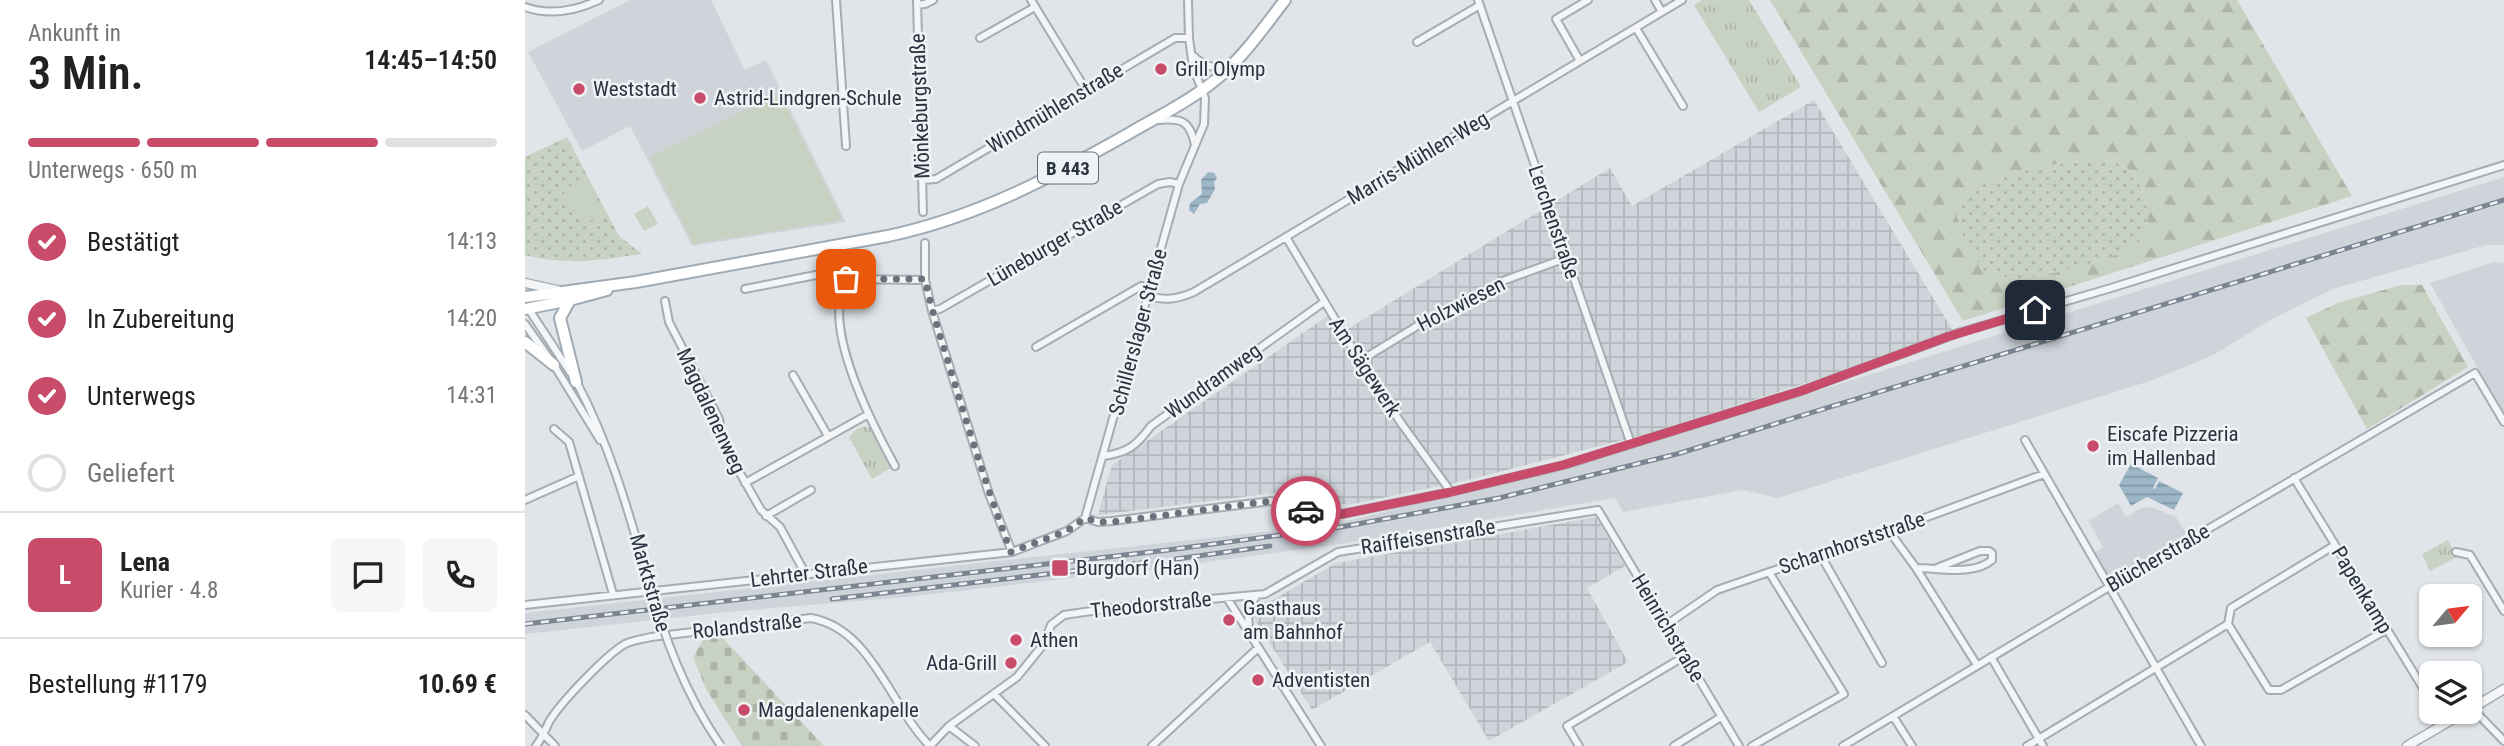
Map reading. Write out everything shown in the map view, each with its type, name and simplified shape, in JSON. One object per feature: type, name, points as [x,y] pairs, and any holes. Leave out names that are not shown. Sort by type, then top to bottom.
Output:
[{"type":"main road","name":"B 443","points":[[526,305],[563,290],[636,282],[888,236],[948,221],[1006,199],[1045,180],[1203,90],[1243,54],[1285,0]]},
{"type":"main road","name":"B 443","points":[[526,305],[571,300],[636,282]]},
{"type":"main road","points":[[571,300],[559,318],[576,382]]},
{"type":"main road","points":[[525,342],[554,365]]},
{"type":"street","points":[[525,7],[563,12],[585,7],[599,0]]},
{"type":"street","points":[[836,0],[846,146]]},
{"type":"street","points":[[917,2],[925,5],[933,0]]},
{"type":"street","name":"Schillerslager Straße","points":[[1085,518],[1179,184],[1204,124],[1206,109],[1203,90],[1193,67],[1188,0]]},
{"type":"street","points":[[1580,61],[1556,19],[1588,0]]},
{"type":"street","points":[[1655,0],[1662,12]]},
{"type":"street","name":"Marris-Mühlen-Weg","points":[[1148,296],[1162,300],[1194,292],[1682,0]]},
{"type":"street","name":"Mönkeburgstraße","points":[[917,2],[923,212]]},
{"type":"street","points":[[980,38],[1033,3],[1086,90]]},
{"type":"street","points":[[1417,42],[1479,3]]},
{"type":"street","name":"Lerchenstraße","points":[[1479,3],[1631,444]]},
{"type":"street","points":[[1636,28],[1683,106]]},
{"type":"street","name":"Windmühlenstraße","points":[[922,180],[936,179],[1175,38],[1189,38]]},
{"type":"street","points":[[1192,55],[1201,64],[1209,67],[1230,66]]},
{"type":"street","points":[[1152,120],[1178,119],[1193,136],[1196,147]]},
{"type":"street","points":[[1085,518],[1112,522],[1271,501],[1315,514],[1342,514],[1451,492],[1563,465],[1801,391],[1958,333],[2504,165]]},
{"type":"street","name":"Lüneburger Straße","points":[[932,311],[940,309],[1158,184],[1170,181],[1179,184]]},
{"type":"street","name":"Am Sägewerk","points":[[1286,237],[1360,361],[1451,492]]},
{"type":"street","points":[[925,243],[925,279],[932,311],[989,494],[1011,552]]},
{"type":"street","name":"Holzwiesen","points":[[1360,361],[1422,323],[1449,312],[1500,282],[1566,258]]},
{"type":"street","points":[[745,289],[816,275],[846,279],[925,279]]},
{"type":"street","points":[[846,279],[839,302],[847,355],[867,415],[895,466]]},
{"type":"street","points":[[525,283],[563,290]]},
{"type":"street","points":[[1036,347],[1141,286],[1150,288]]},
{"type":"street","name":"Magdalenenweg","points":[[665,302],[669,323],[719,419],[723,443],[766,516],[780,527],[805,573]]},
{"type":"street","name":"Wundramweg","points":[[1103,456],[1121,454],[1142,439],[1151,426],[1324,302]]},
{"type":"street","name":"Marktstraße","points":[[526,305],[576,382],[594,416],[626,500],[674,660],[690,697],[721,746]]},
{"type":"street","name":"Marktstraße","points":[[525,324],[609,453]]},
{"type":"street","name":"Blücherstraße","points":[[1843,746],[2475,373],[2504,422]]},
{"type":"street","points":[[793,375],[828,436]]},
{"type":"street","points":[[745,483],[867,415]]},
{"type":"street","points":[[554,429],[569,442],[613,594]]},
{"type":"street","points":[[2025,440],[2201,746]]},
{"type":"street","name":"Scharnhorststraße","points":[[1666,625],[1717,590],[2044,474]]},
{"type":"street","points":[[525,500],[579,476]]},
{"type":"street","name":"Papenkamp","points":[[2294,478],[2419,682]]},
{"type":"street","points":[[766,516],[811,490]]},
{"type":"street","name":"Raiffeisenstraße","points":[[1227,598],[1256,596],[1273,590],[1338,552],[1598,510]]},
{"type":"street","name":"Heinrichstraße","points":[[1598,510],[1739,746]]},
{"type":"street","name":"Lehrter Straße","points":[[525,605],[1011,552],[1067,531],[1085,518]]},
{"type":"street","points":[[1889,531],[1916,568],[1977,665]]},
{"type":"street","points":[[2335,545],[2231,608],[2228,624],[2269,690],[2281,690],[2386,630]]},
{"type":"street","points":[[1916,568],[1958,570],[1982,566],[1993,560],[1992,554],[1989,551],[1980,551],[1937,568]]},
{"type":"street","points":[[2456,552],[2470,555],[2504,611]]},
{"type":"street","points":[[1821,554],[1882,663]]},
{"type":"street","points":[[1752,746],[1844,694],[1769,572]]},
{"type":"street","points":[[1249,634],[1248,612],[1256,596]]},
{"type":"street","points":[[1227,598],[1321,746]]},
{"type":"street","name":"Theodorstraße","points":[[994,694],[1017,677],[1031,661],[1054,621],[1064,615],[1227,598]]},
{"type":"street","name":"Rolandstraße","points":[[536,746],[545,734],[549,722],[584,681],[611,654],[628,643],[652,637],[811,618],[838,627],[851,636],[930,746]]},
{"type":"street","points":[[2027,746],[2228,624]]},
{"type":"street","points":[[1152,746],[1258,648]]},
{"type":"street","points":[[1579,746],[1567,726],[1685,656]]},
{"type":"street","points":[[1991,657],[2043,746]]},
{"type":"street","points":[[2482,702],[2504,689]]},
{"type":"street","points":[[930,746],[949,726],[994,694],[1045,746]]},
{"type":"street","points":[[525,716],[555,746]]},
{"type":"street","points":[[1893,716],[1912,746]]},
{"type":"street","points":[[1674,746],[1721,717]]},
{"type":"street","points":[[2482,722],[2504,741]]},
{"type":"street","points":[[2407,746],[2444,724]]},
{"type":"street","points":[[949,726],[975,746]]},
{"type":"shaded area","name":"Astrid-Lindgren-Schule","points":[[630,0],[711,0],[745,70],[766,60],[846,222],[692,246],[630,126],[582,151],[528,52]]},
{"type":"shaded area","points":[[1814,100],[1953,331],[1852,368],[1650,433],[1468,480],[1349,505],[1281,492],[1098,515],[1112,465],[1332,313],[1346,330],[1610,168],[1632,206]]},
{"type":"shaded area","points":[[2504,177],[2504,245],[2486,245],[2333,289],[2274,318],[2213,355],[2156,379],[1778,498],[1743,490],[1623,512],[1615,498],[1334,545],[1162,568],[906,597],[727,612],[525,634],[525,613],[1335,524],[1612,455]]},
{"type":"shaded area","points":[[2493,262],[2504,263],[2504,415],[2430,283]]},
{"type":"shaded area","points":[[2118,503],[2126,517],[2141,508],[2151,507],[2176,517],[2187,535],[2114,577],[2108,576],[2095,553],[2103,547],[2088,521]]},
{"type":"shaded area","points":[[1596,517],[1625,566],[1587,588],[1628,662],[1489,741],[1430,642],[1312,710],[1245,604],[1273,600],[1336,563]]},
{"type":"green space","points":[[1702,0],[1749,0],[1801,87],[1759,112],[1694,5]]},
{"type":"green space","points":[[1770,0],[2237,0],[2352,196],[1963,321]],"holes":[[[2096,159],[2117,163],[2134,175],[2147,210],[2148,220],[2143,238],[2113,256],[2046,275],[2019,278],[1987,274],[1968,251],[1957,216],[1963,194],[1992,179],[2027,169]]]},
{"type":"green space","points":[[779,93],[843,220],[693,244],[649,157]]},
{"type":"green space","points":[[567,137],[619,236],[642,254],[569,261],[525,255],[525,157]]},
{"type":"green space","points":[[2096,159],[2122,165],[2138,182],[2145,200],[2148,220],[2143,238],[2113,256],[2046,275],[2019,278],[1987,274],[1968,251],[1957,216],[1963,194],[1992,179],[2009,174]]},
{"type":"green space","points":[[586,178],[605,214],[582,225],[563,190]]},
{"type":"green space","points":[[648,206],[658,224],[644,231],[634,214]]},
{"type":"green space","points":[[2402,285],[2422,285],[2468,367],[2367,429],[2306,318],[2340,302]]},
{"type":"green space","points":[[865,426],[870,428],[892,467],[872,479],[849,437]]},
{"type":"green space","points":[[2448,540],[2457,557],[2430,571],[2422,554]]},
{"type":"green space","points":[[720,635],[824,746],[742,746],[706,689],[693,657],[704,638]]},
{"type":"water","points":[[1208,172],[1214,173],[1217,178],[1214,182],[1215,189],[1207,203],[1200,204],[1194,214],[1189,210],[1190,203],[1202,194],[1201,180]]},
{"type":"water","points":[[2131,464],[2158,478],[2153,488],[2155,489],[2159,481],[2183,493],[2174,510],[2147,497],[2131,506],[2119,485]]},
{"type":"railway","points":[[525,624],[1168,550],[1341,527],[1499,498],[1677,454],[2504,200]]},
{"type":"railway","points":[[1176,559],[1270,546]]},
{"type":"railway","points":[[832,599],[1142,563]]},
{"type":"way so far","points":[[846,279],[925,279],[932,311],[971,437],[1011,552],[1067,531],[1085,518],[1112,522],[1271,501],[1306,511]]},
{"type":"place","name":"Grill Olymp","points":[[1161,69]]},
{"type":"place","name":"Weststadt","points":[[579,89]]},
{"type":"place","name":"Astrid-Lindgren-Schule","points":[[700,98]]},
{"type":"place","name":"Eiscafe Pizzeria im Hallenbad","points":[[2093,446]]},
{"type":"place","name":"Burgdorf (Han)","points":[[1060,568]]},
{"type":"place","name":"Gasthaus am Bahnhof","points":[[1229,620]]},
{"type":"place","name":"Athen","points":[[1016,640]]},
{"type":"place","name":"Ada-Grill","points":[[1011,663]]},
{"type":"place","name":"Adventisten","points":[[1258,680]]},
{"type":"place","name":"Magdalenenkapelle","points":[[744,710]]},
{"type":"route","points":[[1306,511],[1315,514],[1342,514],[1451,492],[1563,465],[1801,391],[1947,337],[2035,310]]}]
